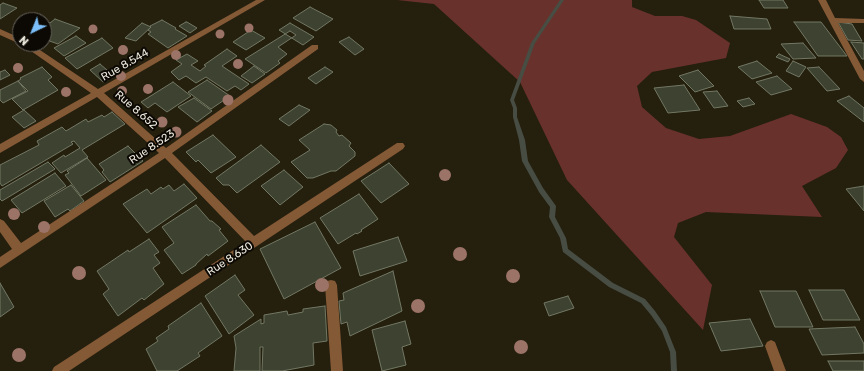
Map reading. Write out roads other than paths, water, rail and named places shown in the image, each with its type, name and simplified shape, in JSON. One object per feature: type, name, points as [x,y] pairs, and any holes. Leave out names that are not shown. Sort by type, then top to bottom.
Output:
[{"type":"street","name":"Rue 8.544","points":[[0,149],[262,0]]},
{"type":"street","points":[[822,0],[864,79]]},
{"type":"street","points":[[832,20],[864,22]]},
{"type":"street","points":[[0,32],[12,37]]},
{"type":"street","name":"Rue 8.523","points":[[0,263],[166,153],[315,46]]},
{"type":"street","name":"Rue 8.652","points":[[38,52],[98,93],[166,153],[254,243]]},
{"type":"street","name":"Rue 8.630","points":[[58,371],[400,146]]},
{"type":"street","points":[[0,224],[20,250]]},
{"type":"street","points":[[331,285],[337,371]]},
{"type":"street","points":[[772,346],[780,371]]},
{"type":"waterway","points":[[562,0],[533,43],[512,100],[515,108],[515,117],[522,140],[525,161],[541,190],[553,206],[552,217],[563,238],[565,250],[611,285],[643,301],[664,329],[673,352],[674,371]]}]
